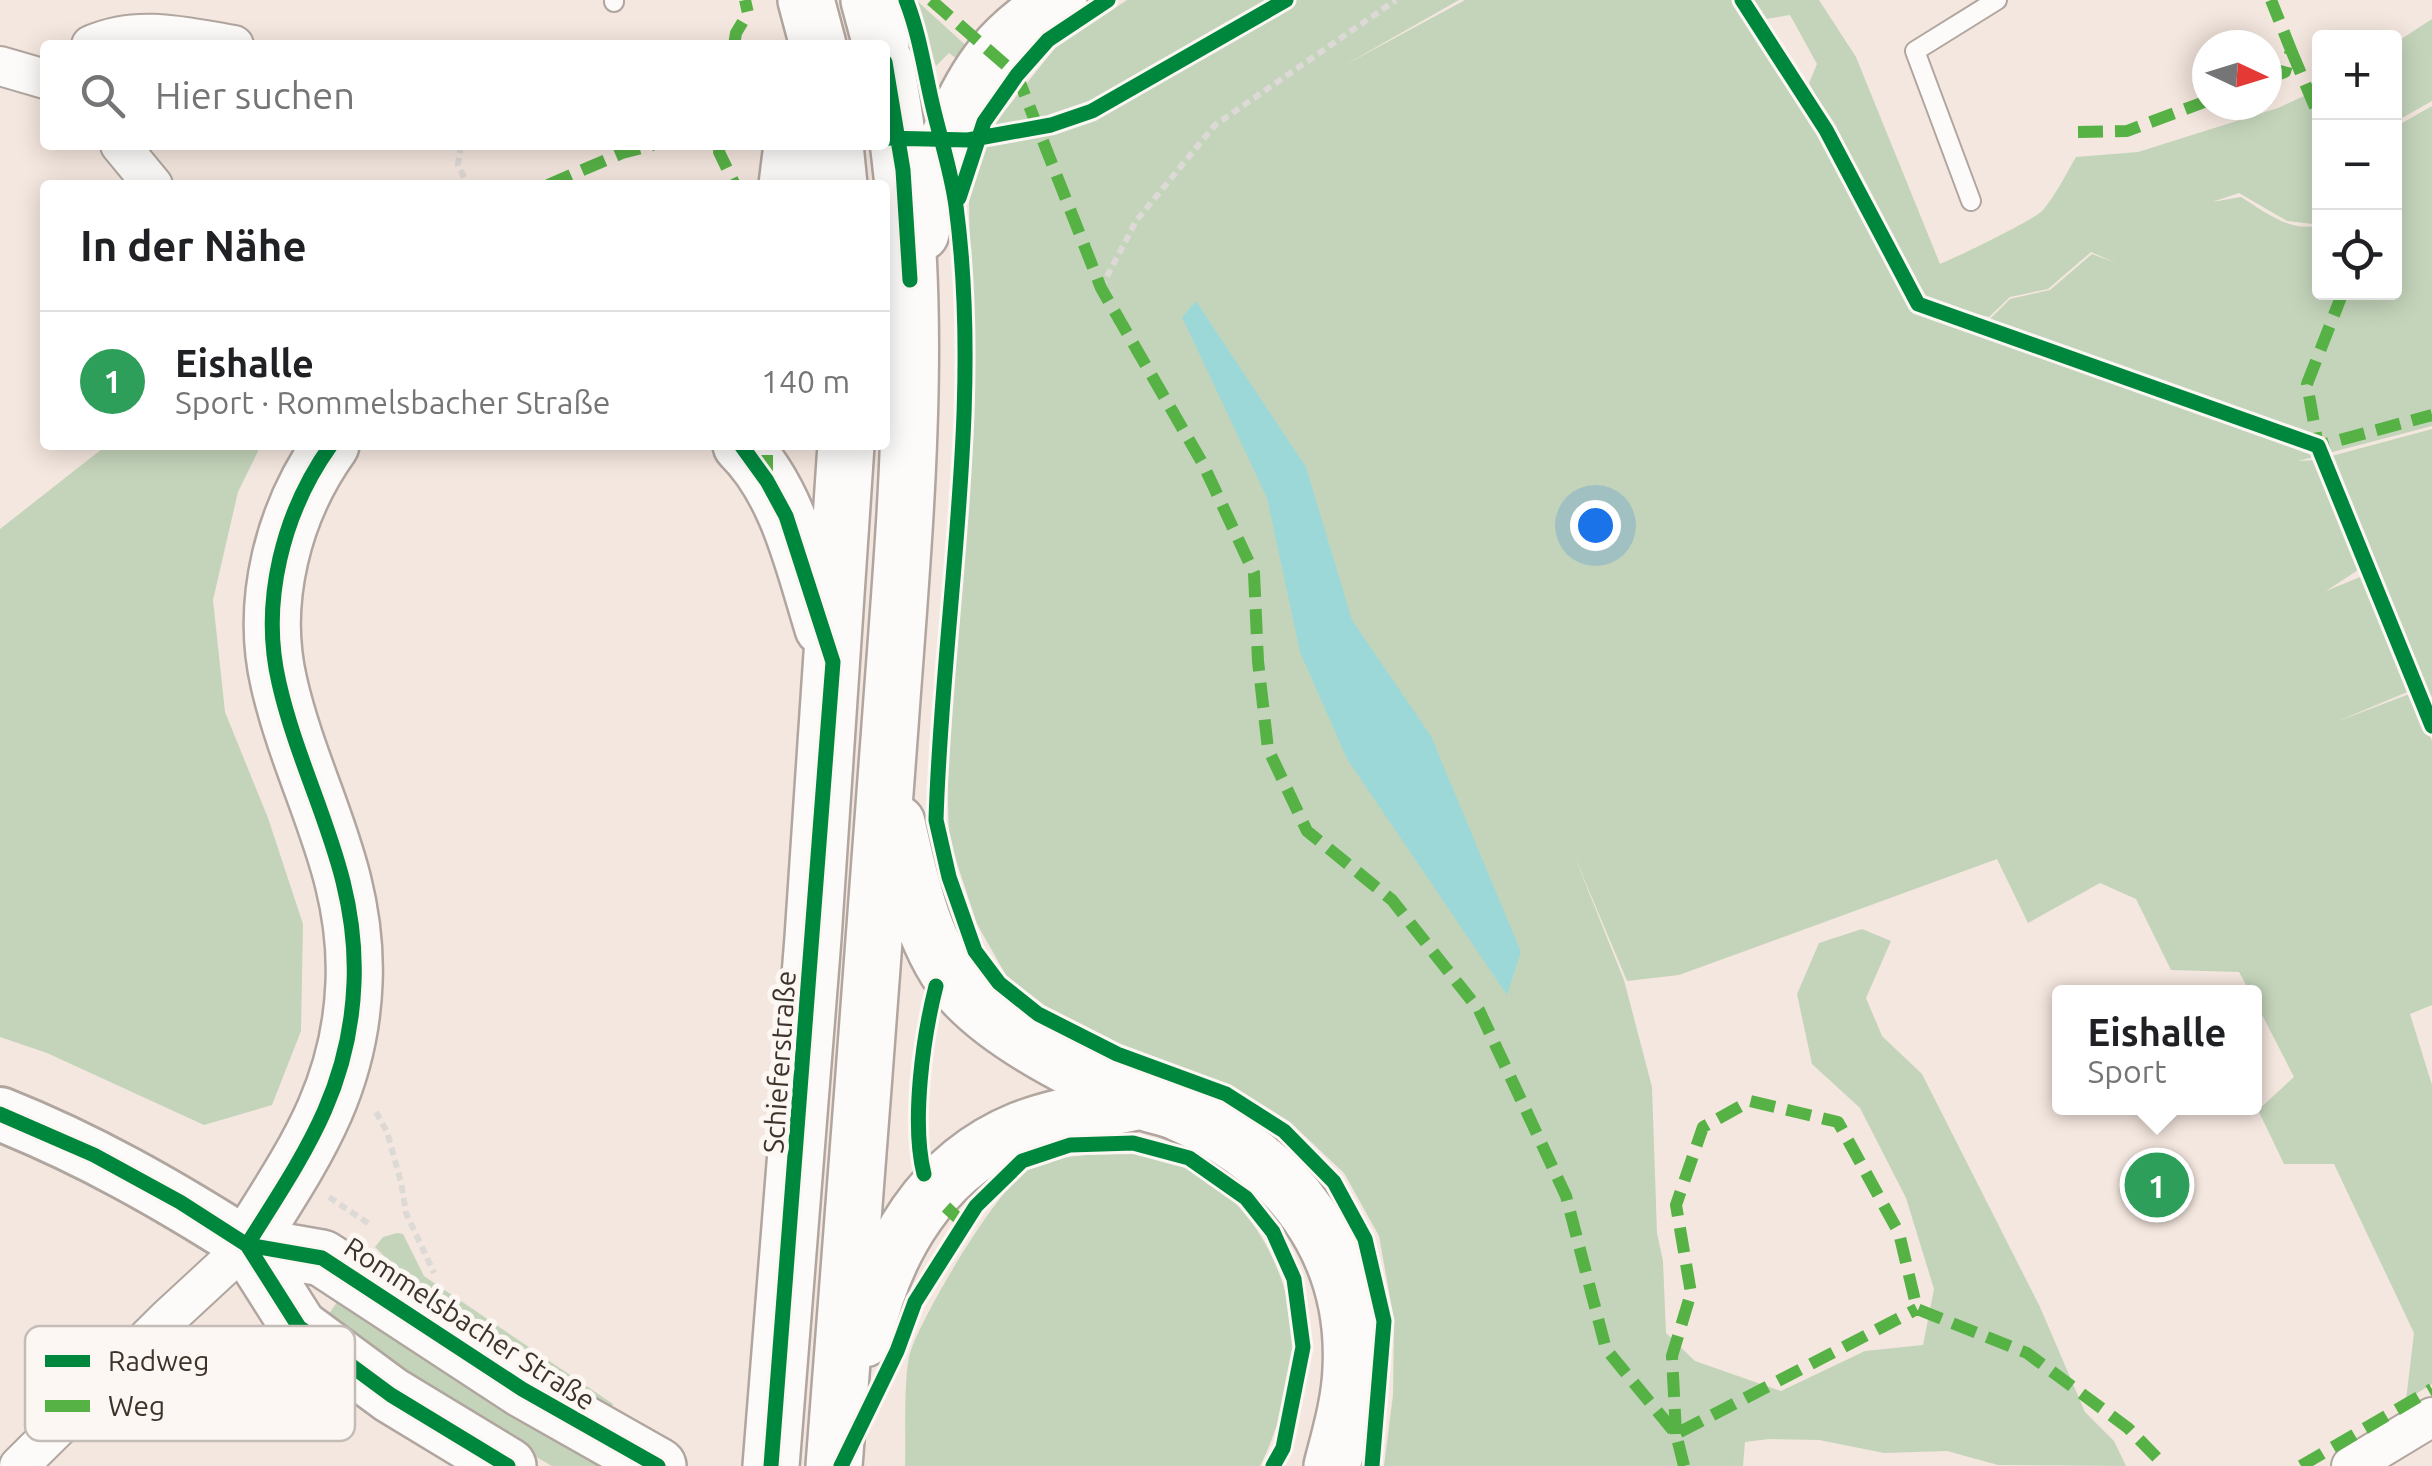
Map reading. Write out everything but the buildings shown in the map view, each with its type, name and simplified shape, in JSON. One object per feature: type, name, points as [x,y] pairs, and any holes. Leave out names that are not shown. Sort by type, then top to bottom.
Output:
[{"type":"main road","points":[[769,0],[778,40]]},
{"type":"main road","points":[[806,0],[817,40]]},
{"type":"main road","points":[[870,0],[880,40]]},
{"type":"main road","points":[[910,280],[927,204],[946,148],[983,69],[1007,40],[1058,0]]},
{"type":"main road","points":[[835,1466],[910,446],[910,280],[903,170],[890,92]]},
{"type":"main road","points":[[788,180],[791,150]]},
{"type":"main road","points":[[836,150],[838,180]]},
{"type":"main road","points":[[246,1245],[326,1114],[346,1055],[354,983],[354,935],[346,879],[278,682],[273,620],[275,578],[286,535],[301,497],[327,450]]},
{"type":"main road","points":[[745,450],[786,516],[833,662]]},
{"type":"main road","name":"Schieferstraße","points":[[770,1466],[833,662],[846,450]]},
{"type":"main road","points":[[886,776],[926,928],[964,993],[1031,1043],[1141,1101],[1178,1112],[1258,1158],[1280,1177],[1301,1204],[1326,1243],[1340,1276],[1350,1324],[1352,1370],[1332,1466]]},
{"type":"main road","points":[[835,1466],[872,1304],[914,1218],[934,1189],[958,1165],[1022,1129],[1141,1101]]},
{"type":"main road","name":"Rommelsbacher Straße","points":[[0,1114],[94,1155],[180,1202],[246,1245],[322,1258],[522,1389],[646,1460]]},
{"type":"main road","name":"Rommelsbacher Straße","points":[[246,1245],[298,1326]]},
{"type":"main road","name":"Rommelsbacher Straße","points":[[355,1368],[508,1466]]},
{"type":"street","points":[[109,40],[134,33],[201,40]]},
{"type":"street","points":[[0,66],[40,78]]},
{"type":"street","points":[[124,150],[149,180]]},
{"type":"street","points":[[160,1326],[246,1245]]},
{"type":"street","points":[[2351,1466],[2432,1417]]},
{"type":"street","points":[[19,1466],[44,1441]]},
{"type":"lane","points":[[1970,200],[1914,50],[1997,0]]},
{"type":"path","points":[[1101,288],[1136,221],[1215,125],[1396,0]]},
{"type":"path","points":[[461,150],[458,165],[466,180]]},
{"type":"path","points":[[346,1055],[387,1132],[406,1213],[432,1272],[448,1282]]},
{"type":"green space","points":[[916,0],[972,51],[962,63],[949,53],[936,66]]},
{"type":"green space","points":[[1127,0],[1459,0],[1343,66],[1465,0],[1740,0],[1825,131],[1915,306],[1990,319],[2010,299],[2050,290],[2092,254],[2116,263],[2091,252],[2048,289],[2010,297],[1989,317],[1923,301],[1809,83],[1817,64],[1790,15],[1766,19],[1753,0],[1819,0],[1856,57],[1940,264],[2037,215],[2076,157],[2138,152],[2240,120],[2282,120],[2282,106],[2312,92],[2312,224],[2287,221],[2239,193],[2212,202],[2241,197],[2288,224],[2312,226],[2312,300],[2402,300],[2402,123],[2432,106],[2432,426],[2298,461],[2317,460],[2361,568],[2326,591],[2365,575],[2412,690],[2336,722],[2412,693],[2432,741],[2432,1005],[2410,1014],[2432,1085],[2432,1384],[2406,1400],[2414,1333],[2334,1164],[2284,1164],[2260,1115],[2262,1106],[2294,1077],[2262,1015],[2262,985],[2246,985],[2239,972],[2171,970],[2136,899],[2100,883],[2028,923],[1997,859],[1679,975],[1627,981],[1574,855],[1624,980],[1652,1087],[1657,1233],[1663,1261],[1666,1333],[1695,1361],[1781,1391],[1865,1351],[1923,1345],[1934,1289],[1906,1198],[1860,1108],[1812,1064],[1797,994],[1819,943],[1862,929],[1891,941],[1866,998],[1882,1036],[1922,1074],[2040,1307],[2085,1412],[2114,1441],[2126,1466],[1998,1465],[1947,1451],[1884,1453],[1819,1440],[1769,1439],[1745,1442],[1743,1466],[1384,1466],[1393,1395],[1394,1320],[1379,1236],[1344,1173],[1290,1122],[1231,1085],[1121,1044],[1044,1005],[1007,977],[977,924],[949,839],[947,770],[971,389],[969,200],[991,128],[1055,48]]},
{"type":"green space","points":[[2432,19],[2432,101],[2402,118],[2402,38]]},
{"type":"green space","points":[[2432,429],[2432,706],[2426,703],[2328,457]]},
{"type":"green space","points":[[101,450],[259,450],[238,492],[213,600],[225,712],[268,818],[303,924],[301,1031],[272,1105],[204,1125],[47,1053],[0,1037],[0,529]]},
{"type":"green space","points":[[1134,1154],[1180,1165],[1209,1181],[1248,1217],[1275,1263],[1291,1314],[1294,1355],[1283,1405],[1260,1466],[905,1466],[911,1350],[945,1282],[998,1201],[1014,1182],[1040,1164],[1080,1156]]},
{"type":"green space","points":[[403,1234],[424,1276],[613,1404],[611,1409],[407,1279],[375,1247],[383,1237]]},
{"type":"green space","points":[[342,1295],[607,1466],[552,1466],[494,1433],[355,1338],[355,1326],[338,1326],[326,1318]]},
{"type":"water","points":[[1196,301],[1306,467],[1352,620],[1431,736],[1521,952],[1507,995],[1347,759],[1300,652],[1267,498],[1182,317]]},
{"type":"marked path","points":[[735,40],[748,13],[745,0]]},
{"type":"marked path","points":[[931,0],[1017,75],[1101,288],[1203,464],[1254,573],[1268,749],[1307,831],[1392,900],[1479,1010],[1566,1196],[1606,1349],[1676,1434]]},
{"type":"marked path","points":[[2271,0],[2291,50],[2282,73]]},
{"type":"marked path","points":[[2291,50],[2312,100]]},
{"type":"marked path","points":[[2078,132],[2127,131],[2192,107]]},
{"type":"marked path","points":[[560,180],[634,150]]},
{"type":"marked path","points":[[719,150],[733,180]]},
{"type":"marked path","points":[[2340,300],[2307,384],[2318,446],[2432,415]]},
{"type":"marked path","points":[[767,450],[767,480]]},
{"type":"marked path","points":[[1676,1434],[1672,1356],[1691,1293],[1676,1205],[1703,1127],[1750,1101],[1838,1122],[1899,1233],[1917,1309],[2027,1353],[2128,1428],[2165,1466]]},
{"type":"marked path","points":[[946,1207],[962,1222]]},
{"type":"marked path","points":[[1684,1466],[1676,1434],[1917,1309]]},
{"type":"marked path","points":[[2301,1466],[2432,1389]]},
{"type":"cycle path","points":[[906,0],[951,180],[963,282],[963,436],[936,820],[949,877],[975,951],[999,983],[1038,1014],[1117,1054],[1226,1094],[1284,1131],[1334,1182],[1365,1239],[1384,1321],[1372,1466]]},
{"type":"cycle path","points":[[959,198],[984,122],[1017,75],[1048,40],[1108,0]]},
{"type":"cycle path","points":[[890,138],[968,140],[1051,125],[1092,111],[1286,0]]},
{"type":"cycle path","points":[[1742,0],[1826,130],[1918,304],[2318,446],[2432,726]]},
{"type":"cycle path","points":[[890,92],[903,170],[910,280]]},
{"type":"cycle path","points":[[247,1245],[320,1122],[351,1022],[353,942],[348,903],[289,721],[279,683],[272,621],[274,590],[288,528],[328,450]]},
{"type":"cycle path","points":[[745,450],[786,516],[833,662],[771,1466]]},
{"type":"cycle path","points":[[924,1174],[919,1130],[920,1080],[936,986]]},
{"type":"cycle path","points":[[0,1114],[94,1155],[180,1202],[247,1245],[322,1258],[522,1389],[658,1466]]},
{"type":"cycle path","points":[[841,1466],[897,1351],[915,1302],[976,1206],[1022,1161],[1070,1145],[1133,1143],[1189,1158],[1246,1198],[1273,1232],[1294,1279],[1303,1347],[1283,1448],[1273,1466]]},
{"type":"cycle path","points":[[247,1245],[298,1326]]},
{"type":"cycle path","points":[[355,1368],[391,1395],[508,1466]]},
{"type":"place","name":"Eishalle","points":[[2157,1185]]}]
